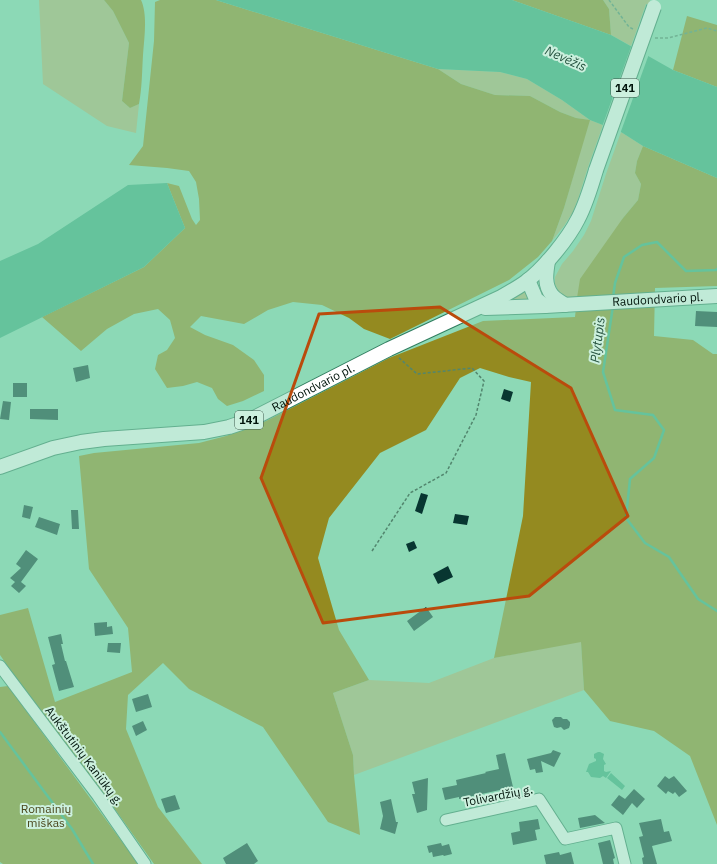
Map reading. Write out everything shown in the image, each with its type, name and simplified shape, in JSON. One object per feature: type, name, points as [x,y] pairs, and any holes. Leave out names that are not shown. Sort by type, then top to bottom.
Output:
[{"type":"main road","name":"141","points":[[528,280],[548,260],[568,235],[584,207],[655,3]]},
{"type":"main road","points":[[548,260],[546,274],[547,286],[553,296],[565,305]]},
{"type":"main road","points":[[528,280],[547,286]]},
{"type":"main road","points":[[528,280],[536,299],[545,306]]},
{"type":"main road","name":"Raudondvario pl.","points":[[0,467],[52,448],[81,442],[204,432],[229,427],[250,420],[389,349],[501,297],[528,280]]},
{"type":"main road","name":"Raudondvario pl.","points":[[478,308],[565,305],[717,296]]},
{"type":"street","name":"Aukštutinių Kaniūkų g.","points":[[0,666],[98,796],[145,864]]},
{"type":"street","name":"Tolivardžių g.","points":[[446,820],[540,799],[565,839],[616,828],[625,864]]},
{"type":"path","points":[[372,551],[410,493],[446,473],[476,415],[484,381],[472,368],[417,374],[389,349]]},
{"type":"highlighted area","points":[[440,307],[571,388],[628,516],[529,596],[323,623],[261,478],[319,314]]},
{"type":"shaded area","points":[[39,0],[104,0],[113,11],[129,43],[122,101],[130,108],[139,104],[136,133],[107,126],[43,84]]},
{"type":"shaded area","points":[[603,0],[650,0],[649,5],[646,4],[631,46],[611,35],[609,9]]},
{"type":"shaded area","points":[[438,69],[500,72],[527,79],[562,100],[590,120],[603,125],[573,212],[552,241],[564,208],[589,120],[576,118],[560,112],[530,96],[495,95],[461,84]]},
{"type":"shaded area","points":[[621,132],[643,146],[637,161],[635,173],[641,184],[638,200],[623,218],[577,298],[569,300],[559,293],[555,284],[555,277],[562,264],[584,235],[591,221]]},
{"type":"shaded area","points":[[528,290],[531,302],[507,302]]},
{"type":"shaded area","points":[[581,641],[584,690],[354,775],[353,755],[333,693],[369,680],[429,683],[494,658]]},
{"type":"green space","points":[[104,0],[141,0],[143,6],[145,27],[140,98],[139,104],[130,108],[122,101],[129,43],[113,11]]},
{"type":"green space","points":[[160,0],[216,0],[438,69],[461,84],[495,95],[530,96],[560,112],[576,118],[590,120],[564,208],[552,241],[538,257],[509,280],[390,339],[364,329],[349,318],[322,305],[293,302],[268,310],[244,324],[201,316],[190,327],[205,335],[233,345],[254,360],[264,375],[264,391],[243,401],[227,406],[218,399],[212,388],[197,382],[167,388],[155,369],[158,355],[167,350],[175,338],[170,320],[158,309],[134,314],[107,329],[81,351],[42,317],[144,267],[185,228],[167,183],[179,186],[192,219],[196,225],[200,220],[199,199],[196,182],[189,171],[129,165],[143,146],[154,41],[155,2]]},
{"type":"green space","points":[[512,0],[603,0],[609,9],[611,35]]},
{"type":"green space","points":[[687,16],[717,25],[717,87],[673,70]]},
{"type":"green space","points":[[643,146],[717,178],[717,286],[655,288],[654,336],[693,340],[713,354],[717,354],[717,825],[690,756],[654,731],[610,721],[584,690],[581,642],[494,658],[523,516],[531,382],[480,368],[460,378],[426,430],[380,453],[329,518],[318,558],[339,630],[369,680],[333,693],[353,755],[360,835],[328,822],[263,727],[189,689],[163,663],[128,695],[126,729],[158,807],[202,864],[154,864],[97,784],[41,714],[0,655],[0,615],[28,608],[55,702],[132,672],[128,628],[89,569],[79,456],[94,453],[199,443],[226,436],[266,421],[389,358],[483,321],[575,317],[580,279],[623,218],[638,200],[641,184],[635,173],[637,161]]},
{"type":"green space","name":"Romainių miškas","points":[[8,686],[138,864],[3,864],[0,862],[0,687]]},
{"type":"water","name":"Nevėžis","points":[[216,0],[512,0],[611,35],[673,70],[717,87],[717,178],[643,146],[621,132],[590,120],[562,100],[527,79],[500,72],[438,69]]},
{"type":"water","points":[[167,183],[185,228],[144,267],[0,338],[0,261],[38,244],[128,185]]},
{"type":"water","points":[[598,752],[604,754],[603,759],[606,764],[604,765],[604,771],[611,771],[606,778],[603,776],[600,778],[591,777],[588,772],[586,772],[589,764],[596,761],[594,754]]},
{"type":"water","points":[[611,773],[625,786],[622,790],[607,778]]},
{"type":"pier","points":[[632,44],[649,54],[620,134],[602,127]]},
{"type":"building","points":[[696,311],[717,312],[717,327],[695,326]]},
{"type":"building","points":[[88,365],[90,378],[76,382],[73,368]]},
{"type":"building","points":[[13,383],[27,383],[27,397],[13,397]]},
{"type":"building","points":[[504,389],[513,392],[510,402],[501,399]]},
{"type":"building","points":[[3,401],[11,402],[9,420],[0,419]]},
{"type":"building","points":[[30,409],[58,409],[58,420],[30,419]]},
{"type":"building","points":[[421,493],[428,495],[422,514],[415,511]]},
{"type":"building","points":[[24,505],[33,507],[30,519],[22,517]]},
{"type":"building","points":[[71,510],[78,510],[79,529],[72,529]]},
{"type":"building","points":[[455,514],[469,516],[467,525],[453,523]]},
{"type":"building","points":[[39,517],[60,524],[57,535],[35,527]]},
{"type":"building","points":[[414,541],[417,548],[409,552],[406,544]]},
{"type":"building","points":[[26,550],[38,559],[21,582],[26,586],[19,593],[11,586],[15,582],[10,578],[21,568],[16,564]]},
{"type":"building","points":[[448,566],[453,577],[438,584],[433,574]]},
{"type":"building","points":[[426,607],[433,617],[414,631],[407,621]]},
{"type":"building","points":[[107,622],[107,627],[112,626],[113,634],[95,636],[94,623]]},
{"type":"building","points":[[61,634],[63,644],[61,644],[65,661],[74,687],[59,691],[52,665],[55,664],[48,637]]},
{"type":"building","points":[[108,643],[121,643],[120,653],[107,652]]},
{"type":"building","points":[[148,694],[152,707],[136,712],[132,699]]},
{"type":"building","points":[[555,717],[567,719],[570,722],[569,728],[564,730],[561,727],[554,727],[552,720]]},
{"type":"building","points":[[143,721],[147,730],[136,736],[132,726]]},
{"type":"building","points":[[553,750],[561,753],[554,767],[541,761],[543,772],[536,773],[535,769],[530,770],[527,759],[551,753]]},
{"type":"building","points":[[505,753],[513,787],[459,799],[459,797],[445,800],[442,788],[457,785],[456,780],[499,769],[496,755]]},
{"type":"building","points":[[665,776],[669,779],[674,776],[687,791],[679,797],[675,792],[673,794],[668,791],[666,794],[657,786]]},
{"type":"building","points":[[428,778],[427,810],[417,813],[412,794],[415,794],[412,782]]},
{"type":"building","points":[[634,789],[645,799],[637,808],[632,803],[623,815],[611,805],[619,795],[625,799]]},
{"type":"building","points":[[175,795],[180,809],[166,813],[161,799]]},
{"type":"building","points":[[391,799],[396,822],[398,822],[395,834],[380,829],[383,816],[380,802]]},
{"type":"building","points":[[595,815],[605,823],[580,828],[578,818]]},
{"type":"building","points":[[538,819],[540,829],[535,830],[537,840],[513,845],[511,833],[520,831],[519,822]]},
{"type":"building","points":[[661,819],[664,832],[669,831],[672,841],[652,846],[657,864],[643,864],[642,858],[644,857],[639,837],[643,836],[639,823]]},
{"type":"building","points":[[610,840],[615,858],[613,859],[614,864],[603,864],[598,843]]},
{"type":"building","points":[[247,843],[258,861],[254,864],[226,864],[223,858]]},
{"type":"building","points":[[441,843],[442,846],[449,844],[452,854],[433,857],[432,852],[429,853],[427,846]]},
{"type":"building","points":[[559,852],[560,855],[571,852],[574,864],[546,864],[544,855]]},
{"type":"waterway","name":"Plytupis","points":[[613,298],[615,283],[624,257],[642,245],[657,242],[686,271],[717,269]]},
{"type":"waterway","name":"Plytupis","points":[[613,306],[603,372],[615,410],[653,415],[664,430],[654,458],[630,479],[626,518],[645,543],[669,557],[698,599],[717,611]]},
{"type":"waterway","points":[[0,732],[72,829],[93,864]]}]
